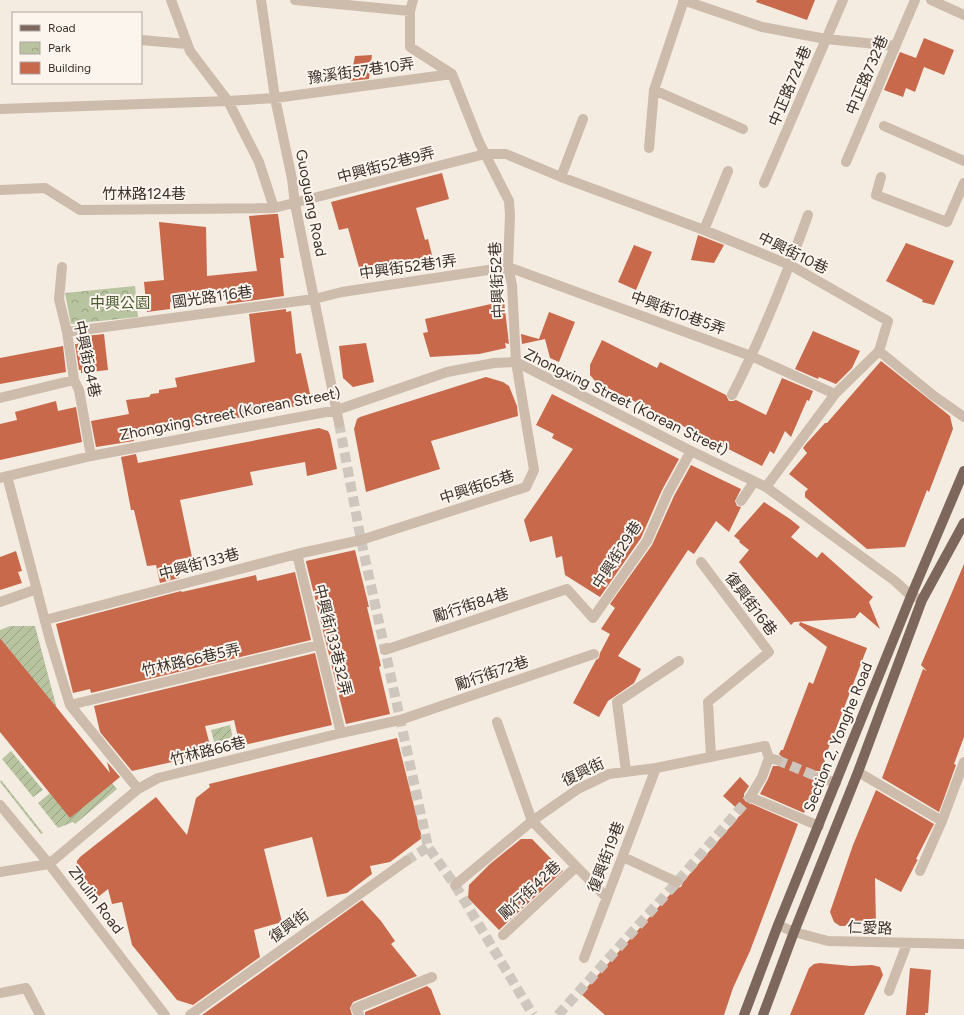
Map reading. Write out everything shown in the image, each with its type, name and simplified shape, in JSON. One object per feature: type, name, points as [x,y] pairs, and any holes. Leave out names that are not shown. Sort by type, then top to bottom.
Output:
[{"type":"main road","name":"Section 2, Yonghe Road","points":[[744,1015],[778,925],[911,596],[964,471]]},
{"type":"main road","name":"Section 2, Yonghe Road","points":[[763,1015],[794,932],[858,772],[922,600],[964,523]]},
{"type":"street","points":[[171,0],[190,51],[228,102],[259,162],[274,208]]},
{"type":"street","name":"Guoguang Road","points":[[261,0],[275,98],[339,423]]},
{"type":"street","points":[[295,0],[410,11]]},
{"type":"street","points":[[413,0],[410,11],[410,47],[452,74]]},
{"type":"street","points":[[650,148],[654,90],[684,0],[762,27],[826,39],[895,46]]},
{"type":"street","name":"中正路724巷","points":[[764,183],[843,0]]},
{"type":"street","name":"中正路732巷","points":[[846,162],[915,0]]},
{"type":"street","points":[[931,0],[964,15]]},
{"type":"street","points":[[142,40],[187,44]]},
{"type":"street","name":"豫溪街57巷10弄","points":[[0,109],[228,102],[275,98],[452,74]]},
{"type":"street","name":"中興街52巷","points":[[452,74],[485,154],[508,201],[510,214],[508,267],[512,285],[516,362]]},
{"type":"street","points":[[654,90],[743,129]]},
{"type":"street","points":[[561,177],[582,119]]},
{"type":"street","points":[[884,126],[964,160]]},
{"type":"street","name":"中興街10巷","points":[[485,154],[506,154],[561,177],[704,230],[790,265],[888,321],[879,351],[835,394],[766,486]]},
{"type":"street","name":"中興街52巷9弄","points":[[295,204],[485,154]]},
{"type":"street","points":[[704,230],[728,171]]},
{"type":"street","points":[[881,177],[876,195],[947,222],[964,183]]},
{"type":"street","name":"竹林路124巷","points":[[0,190],[45,188],[80,210],[274,208],[295,204]]},
{"type":"street","points":[[732,395],[751,356],[790,265],[808,215]]},
{"type":"street","name":"中興街84巷","points":[[62,267],[59,299],[67,332],[74,380],[79,390],[92,456]]},
{"type":"street","name":"中興街52巷1弄","points":[[314,299],[342,292],[508,267]]},
{"type":"street","name":"中興街10巷5弄","points":[[508,267],[751,356],[835,394]]},
{"type":"street","name":"國光路116巷","points":[[67,332],[314,299]]},
{"type":"street","points":[[879,351],[934,396],[964,417]]},
{"type":"street","name":"Zhongxing Street (Korean Street)","points":[[3,477],[92,456],[337,410],[447,372],[494,363],[516,362],[691,451],[754,482],[766,486],[895,580],[911,596],[922,600]]},
{"type":"street","name":"中興街65巷","points":[[361,540],[526,487],[534,470],[516,362]]},
{"type":"street","points":[[0,398],[74,380]]},
{"type":"street","name":"中興街29巷","points":[[567,590],[594,618],[647,541],[668,493],[691,451]]},
{"type":"street","points":[[3,477],[70,705],[138,789]]},
{"type":"street","points":[[741,501],[754,482]]},
{"type":"street","name":"中興街133巷","points":[[45,620],[297,554],[361,540]]},
{"type":"street","name":"中興街133巷32弄","points":[[297,554],[318,645],[341,733]]},
{"type":"street","name":"復興街16巷","points":[[701,562],[769,652],[708,702],[711,757]]},
{"type":"street","points":[[0,602],[37,589]]},
{"type":"street","name":"勵行街84巷","points":[[385,650],[567,590]]},
{"type":"street","name":"竹林路66巷5弄","points":[[70,705],[318,645]]},
{"type":"street","name":"勵行街72巷","points":[[400,720],[594,654]]},
{"type":"street","points":[[626,771],[617,702],[679,661]]},
{"type":"street","name":"竹林路66巷","points":[[49,864],[138,789],[158,778],[400,720]]},
{"type":"street","points":[[498,722],[532,821],[607,898]]},
{"type":"street","name":"復興街","points":[[455,885],[532,821],[578,789],[609,774],[656,768],[765,746],[773,759],[750,797],[819,826]]},
{"type":"street","points":[[920,870],[942,821],[964,762]]},
{"type":"street","name":"復興街19巷","points":[[584,958],[656,768]]},
{"type":"street","points":[[858,772],[942,821]]},
{"type":"street","points":[[818,776],[836,784]]},
{"type":"street","name":"Zhulin Road","points":[[0,805],[49,864],[165,1015]]},
{"type":"street","points":[[623,857],[677,882]]},
{"type":"street","name":"復興街","points":[[190,1015],[406,861]]},
{"type":"street","points":[[0,872],[49,864]]},
{"type":"street","name":"勵行街42巷","points":[[503,935],[576,867]]},
{"type":"street","name":"仁愛路","points":[[778,925],[794,932],[828,941],[907,944],[964,944]]},
{"type":"street","points":[[889,991],[907,944]]},
{"type":"street","points":[[359,1015],[356,1008],[432,977]]},
{"type":"street","points":[[0,993],[26,988],[40,1015]]},
{"type":"green space","name":"中興公園","points":[[135,286],[138,317],[71,324],[65,293]]},
{"type":"green space","points":[[10,626],[35,626],[57,709],[0,638],[0,630]]},
{"type":"green space","points":[[230,725],[235,747],[217,752],[211,730]]},
{"type":"green space","points":[[11,751],[43,790],[33,797],[2,759]]},
{"type":"green space","points":[[1,780],[43,833],[41,834],[0,782]]},
{"type":"green space","points":[[112,783],[117,789],[75,824],[73,822],[58,828],[38,803],[50,793]]},
{"type":"building","points":[[757,0],[815,0],[807,20],[756,2]]},
{"type":"building","points":[[924,38],[954,50],[944,75],[924,67],[915,92],[906,88],[903,97],[884,90],[900,52],[916,58]]},
{"type":"building","points":[[372,55],[369,79],[350,81],[355,56]]},
{"type":"building","points":[[442,173],[449,199],[416,208],[425,240],[428,239],[433,259],[362,278],[348,228],[339,230],[331,202]]},
{"type":"building","points":[[278,214],[284,258],[280,258],[284,296],[227,304],[226,296],[170,302],[170,309],[147,312],[144,282],[164,280],[159,222],[206,227],[207,276],[257,271],[249,216]]},
{"type":"building","points":[[698,235],[724,245],[714,263],[691,260]]},
{"type":"building","points":[[906,243],[954,261],[934,305],[922,302],[923,300],[886,281]]},
{"type":"building","points":[[634,245],[652,252],[636,290],[618,282]]},
{"type":"building","points":[[504,301],[509,344],[505,343],[506,348],[479,354],[430,357],[423,333],[428,332],[425,319]]},
{"type":"building","points":[[286,309],[286,312],[291,311],[296,354],[301,353],[310,394],[302,405],[166,432],[164,426],[132,432],[134,441],[96,447],[91,421],[129,414],[126,400],[149,397],[151,394],[159,393],[159,390],[177,387],[175,378],[255,362],[249,314]]},
{"type":"building","points":[[549,312],[575,322],[559,362],[550,358],[545,339],[522,344],[521,334],[539,339]]},
{"type":"building","points":[[813,331],[860,351],[852,368],[836,384],[819,377],[818,379],[795,369]]},
{"type":"building","points":[[104,334],[108,370],[81,373],[81,370],[79,370],[75,344],[78,344],[77,337]]},
{"type":"building","points":[[602,340],[657,368],[660,362],[726,395],[729,401],[736,400],[766,415],[782,378],[813,391],[809,401],[807,400],[791,437],[785,431],[774,454],[770,451],[762,466],[596,382],[590,375],[590,365]]},
{"type":"building","points":[[366,343],[374,382],[353,387],[343,378],[339,346]]},
{"type":"building","points":[[63,346],[66,372],[0,384],[0,358]]},
{"type":"building","points":[[881,361],[950,416],[953,429],[929,492],[927,490],[905,547],[867,549],[805,497],[805,492],[808,489],[789,474],[807,453],[803,448],[806,444],[825,423],[827,423]]},
{"type":"building","points":[[486,377],[503,382],[509,386],[517,406],[518,416],[431,441],[440,469],[366,492],[354,429],[357,419]]},
{"type":"building","points":[[552,394],[679,459],[662,490],[641,538],[600,597],[565,575],[562,556],[556,558],[552,536],[530,542],[524,520],[573,449],[552,438],[554,434],[536,425]]},
{"type":"building","points":[[56,401],[58,411],[76,407],[82,442],[0,460],[0,424],[17,420],[15,412]]},
{"type":"building","points":[[319,428],[328,431],[330,435],[337,469],[307,476],[305,462],[250,472],[253,485],[180,500],[192,557],[175,560],[179,578],[160,583],[156,565],[147,566],[134,510],[131,510],[121,457],[136,454],[138,463]]},
{"type":"building","points":[[691,465],[741,489],[735,501],[737,506],[741,507],[729,532],[716,521],[694,554],[688,550],[618,656],[641,669],[634,683],[608,701],[599,717],[573,703],[596,660],[599,658],[610,634],[601,629],[615,608],[610,604],[652,545],[674,496]]},
{"type":"building","points":[[764,502],[800,527],[791,537],[817,558],[822,552],[873,597],[869,602],[880,629],[860,612],[855,618],[794,622],[791,625],[739,562],[749,550],[734,536]]},
{"type":"building","points":[[355,550],[369,607],[367,607],[381,666],[379,667],[390,714],[346,724],[306,561]]},
{"type":"building","points":[[16,551],[22,571],[18,572],[22,583],[0,590],[0,557]]},
{"type":"building","points":[[964,564],[964,737],[954,764],[956,765],[939,812],[882,778],[923,669],[927,671],[921,665]]},
{"type":"building","points":[[295,572],[311,640],[91,693],[90,689],[73,693],[56,624],[181,591],[256,575],[257,581]]},
{"type":"building","points":[[800,622],[867,648],[821,771],[816,771],[812,775],[812,779],[816,783],[804,813],[760,794],[773,766],[779,766],[783,762],[783,758],[779,754],[781,750],[783,750],[809,682],[813,684],[827,647],[799,625]]},
{"type":"building","points":[[0,638],[110,773],[107,762],[120,777],[70,818],[0,732]]},
{"type":"building","points":[[315,653],[332,725],[240,746],[234,720],[205,726],[212,753],[132,771],[100,732],[94,706]]},
{"type":"building","points":[[397,738],[422,838],[390,862],[370,866],[372,874],[347,893],[327,897],[312,837],[264,849],[282,922],[254,930],[260,957],[193,1005],[177,1000],[132,945],[122,902],[112,904],[108,889],[97,898],[76,870],[77,861],[80,857],[156,797],[187,835],[196,798],[210,787],[209,784]]},
{"type":"building","points":[[740,777],[749,786],[744,794],[745,801],[798,824],[750,951],[733,988],[724,1015],[605,1015],[581,994],[676,888],[681,887],[683,882],[742,813],[723,796]]},
{"type":"building","points":[[876,790],[934,824],[916,859],[918,860],[901,892],[875,878],[876,925],[840,926],[834,922],[830,912],[853,845]]},
{"type":"building","points":[[521,839],[532,839],[563,871],[499,930],[468,898],[469,885],[490,864]]},
{"type":"building","points":[[362,900],[381,921],[395,941],[391,944],[417,976],[353,1002],[350,1008],[352,1015],[202,1015]]},
{"type":"building","points":[[820,963],[851,966],[872,965],[880,967],[883,975],[864,1015],[790,1015],[809,968],[814,964]]},
{"type":"building","points":[[910,968],[931,970],[928,1013],[925,1013],[925,1015],[906,1015]]},
{"type":"building","points":[[427,986],[431,989],[441,1015],[365,1015],[365,1012]]},
{"type":"tunnel","points":[[339,423],[361,540],[428,847],[455,885],[533,1015]]},
{"type":"tunnel","points":[[777,760],[818,777]]},
{"type":"tunnel","points":[[558,1015],[677,882],[750,797]]},
{"type":"tunnel","points":[[406,861],[428,847]]}]
